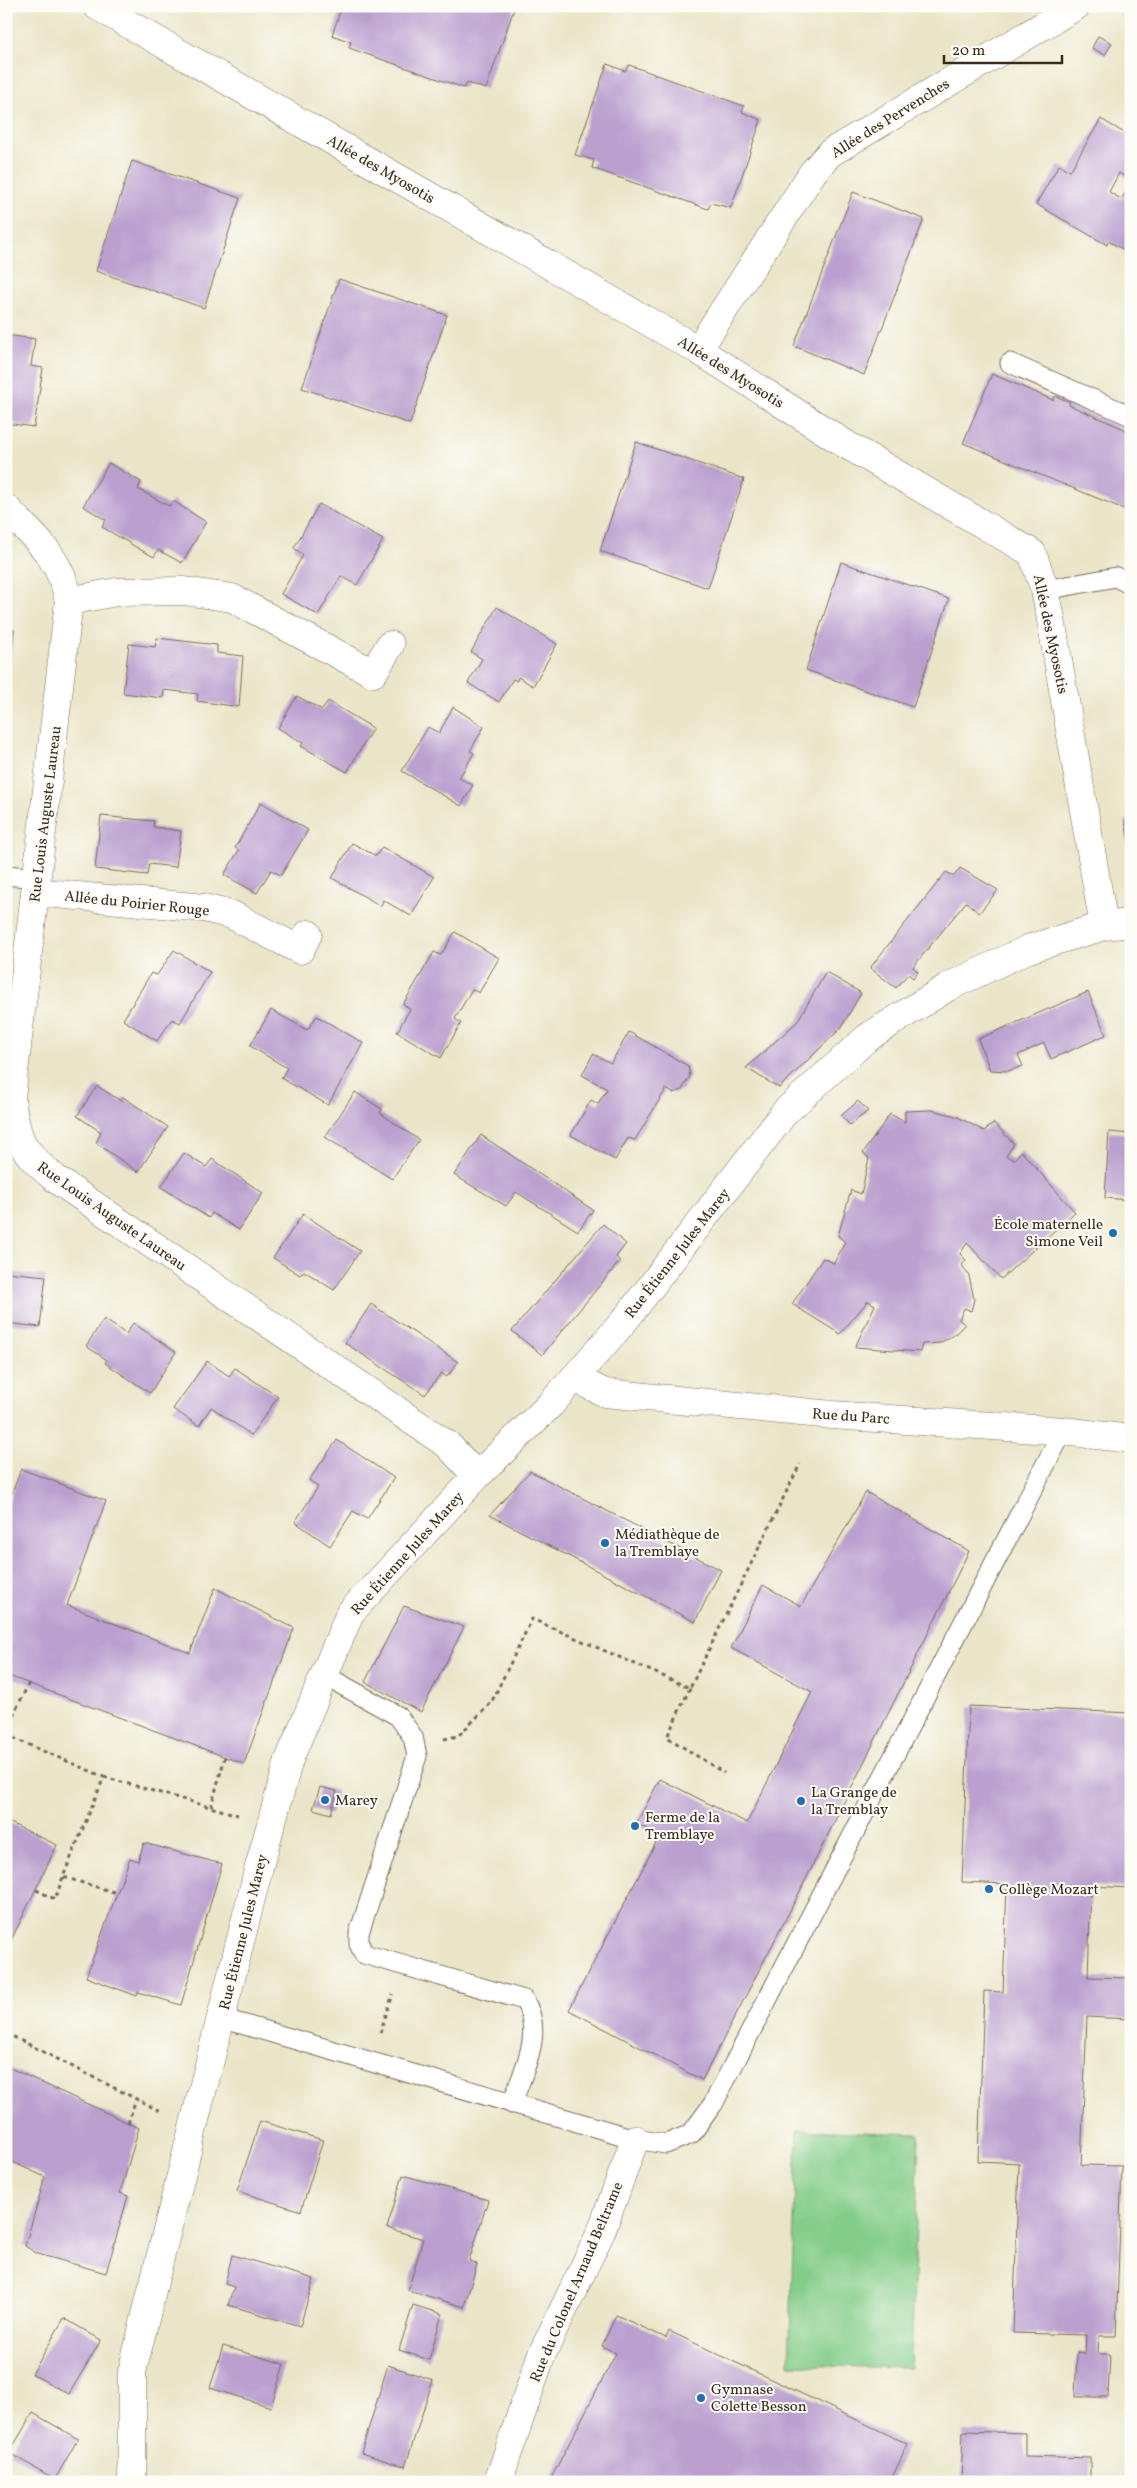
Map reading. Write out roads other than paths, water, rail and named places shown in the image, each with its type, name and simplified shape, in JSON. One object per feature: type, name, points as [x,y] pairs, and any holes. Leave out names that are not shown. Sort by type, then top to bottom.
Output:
[{"type":"street","name":"Allée des Myosotis","points":[[97,6],[698,350],[847,445],[1032,553],[1046,590],[1104,926]]},
{"type":"street","name":"Allée des Pervenches","points":[[698,350],[813,172],[830,153],[1076,6]]},
{"type":"street","name":"Rue Louis Auguste Laureau","points":[[6,508],[53,557],[65,580],[69,600],[11,1098],[16,1131],[31,1159],[57,1180],[448,1444],[477,1476]]},
{"type":"street","points":[[69,600],[126,592],[184,591],[232,598],[373,673],[390,645]]},
{"type":"street","name":"Allée du Poirier Rouge","points":[[36,885],[204,908],[232,916],[300,950],[308,934]]},
{"type":"street","name":"Rue Étienne Jules Marey","points":[[132,2482],[132,2372],[221,2018],[289,1760],[350,1613],[477,1476],[532,1423],[625,1320],[786,1112],[868,1037],[948,987],[1028,949],[1104,926],[1131,923]]},
{"type":"street","name":"Rue du Parc","points":[[574,1378],[606,1393],[832,1415],[1063,1431],[1131,1439]]},
{"type":"street","name":"Rue du Colonel Arnaud Beltrame","points":[[498,2482],[541,2356],[601,2232],[635,2139]]},
{"type":"lane","points":[[1010,363],[1131,416]]},
{"type":"lane","points":[[1046,590],[1116,577],[1131,585]]},
{"type":"lane","points":[[6,875],[36,885]]},
{"type":"lane","points":[[221,2018],[635,2139],[666,2144],[691,2134],[713,2104],[1063,1431]]},
{"type":"lane","points":[[324,1675],[398,1716],[413,1736],[417,1756],[359,1933],[359,1944],[364,1954],[524,2000],[531,2012],[534,2039],[512,2104]]},
{"type":"place","name":"École maternelle Simone Veil","points":[[1113,1233]]},
{"type":"place","name":"Médiathèque de la Tremblaye","points":[[605,1543]]},
{"type":"place","name":"Marey","points":[[325,1800]]},
{"type":"place","name":"La Grange de la Tremblay","points":[[801,1801]]},
{"type":"place","name":"Ferme de la Tremblaye","points":[[635,1826]]},
{"type":"place","name":"Collège Mozart","points":[[989,1889]]},
{"type":"place","name":"Gymnase Colette Besson","points":[[701,2398]]}]
